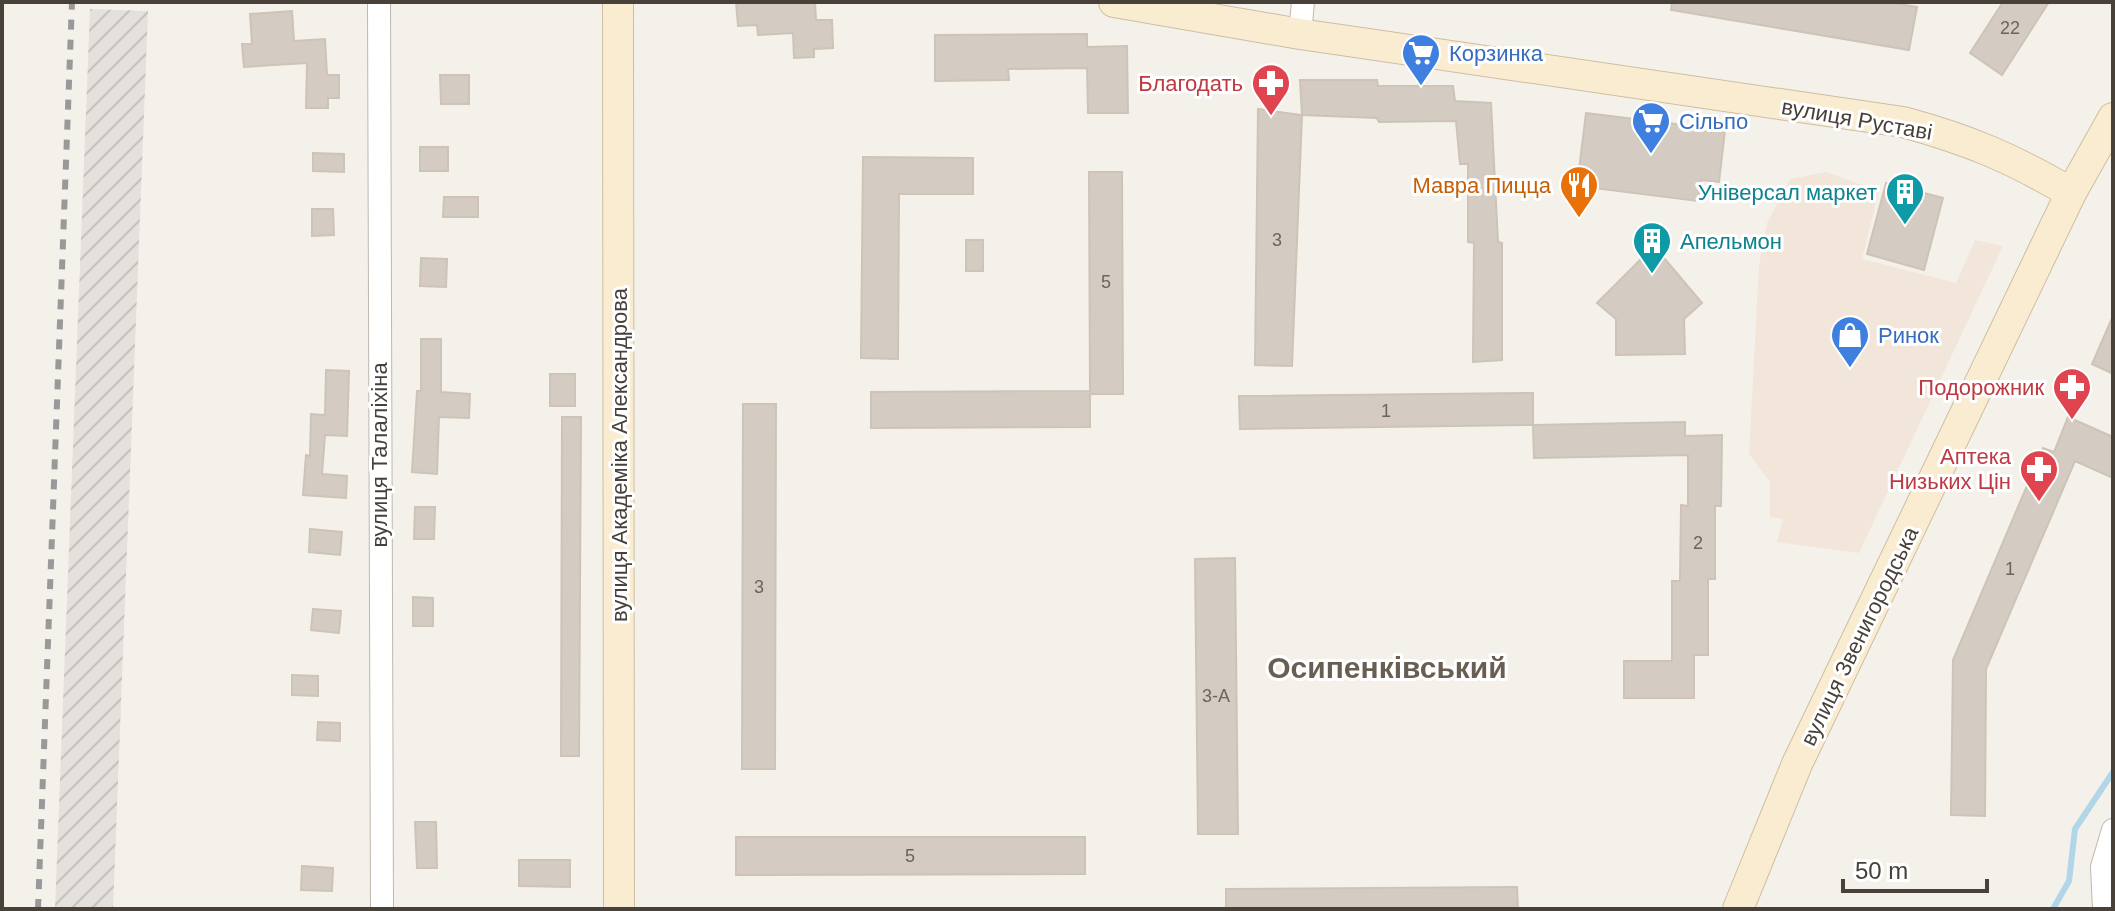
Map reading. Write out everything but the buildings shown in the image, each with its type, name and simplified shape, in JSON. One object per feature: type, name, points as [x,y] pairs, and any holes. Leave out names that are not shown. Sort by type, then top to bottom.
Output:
[{"type":"street","name":"вулиця Талаліхіна","points":[[379,2],[382,909]]},
{"type":"street","name":"вулиця Академіка Александрова","points":[[618,2],[619,909]]},
{"type":"street","name":"вулиця Руставі","points":[[1114,2],[1300,34],[1903,122],[1965,139],[2016,160],[2071,193]]},
{"type":"street","points":[[1300,34],[1303,2]]},
{"type":"street","name":"вулиця Звенигородська","points":[[1738,909],[1797,764],[2071,193],[2113,118]]},
{"type":"street","points":[[2104,909],[2102,867],[2113,830]]},
{"type":"shaded area","points":[[90,9],[148,11],[113,909],[55,909]]},
{"type":"shaded area","name":"Ринок","points":[[1826,172],[1879,191],[1862,259],[1956,283],[1975,240],[2003,246],[1859,553],[1777,542],[1783,519],[1770,517],[1770,482],[1749,454],[1759,265],[1767,223],[1790,179]]},
{"type":"waterway","points":[[2053,909],[2069,881],[2075,829],[2113,772]]},
{"type":"railway","points":[[38,909],[72,2]]},
{"type":"place","name":"Корзинка","points":[[1421,87]]},
{"type":"place","name":"Благодать","points":[[1271,117]]},
{"type":"place","name":"Сільпо","points":[[1651,155]]},
{"type":"place","name":"Мавра Пицца","points":[[1579,219]]},
{"type":"place","name":"Універсал маркет","points":[[1905,226]]},
{"type":"place","name":"Апельмон","points":[[1652,275]]},
{"type":"place","name":"Ринок","points":[[1850,369]]},
{"type":"place","name":"Подорожник","points":[[2072,421]]},
{"type":"place","name":"Аптека Низьких Цін","points":[[2039,503]]},
{"type":"district","name":"Осипенківський","points":[[1387,668]]}]
